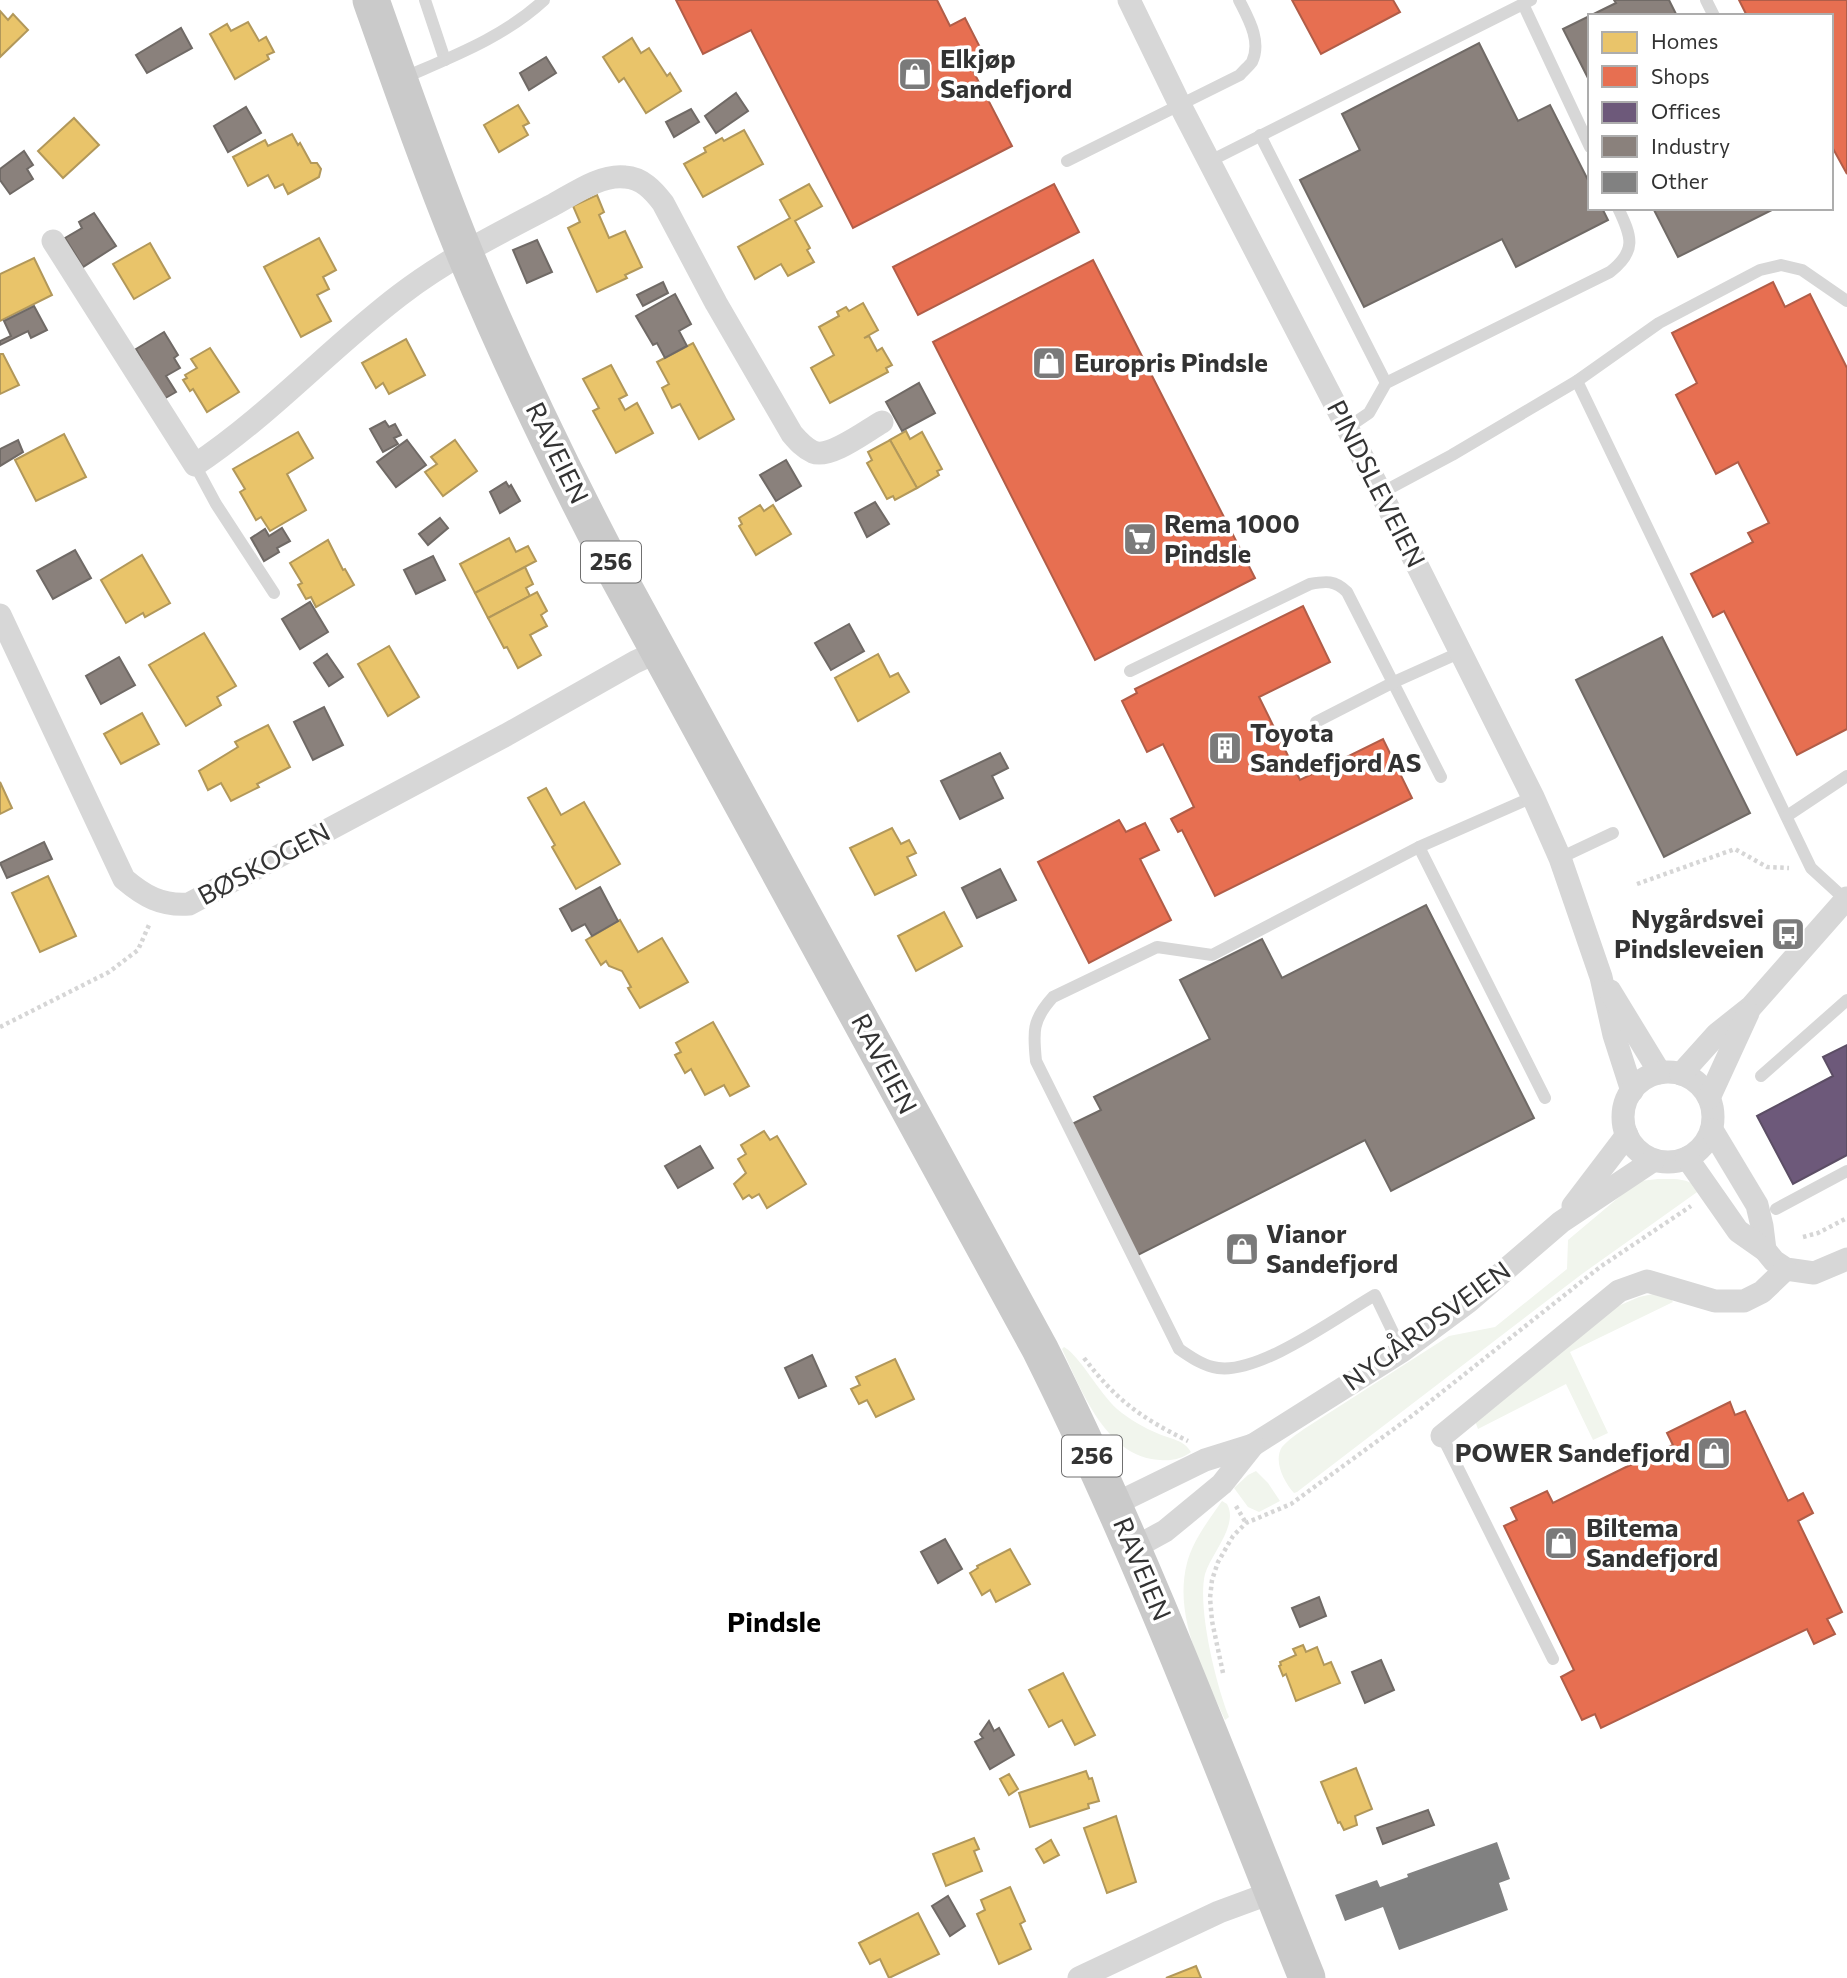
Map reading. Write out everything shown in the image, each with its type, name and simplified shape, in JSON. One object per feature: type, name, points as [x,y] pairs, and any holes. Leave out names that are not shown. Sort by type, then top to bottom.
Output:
[{"type":"main road","name":"RAVEIEN","points":[[372,0],[464,251],[494,322],[566,475],[659,651],[1040,1349],[1115,1504],[1307,1978]]},
{"type":"street","name":"PINDSLEVEIEN","points":[[1129,0],[1533,797],[1560,858],[1601,977],[1614,1035],[1632,1091]]},
{"type":"street","points":[[53,241],[195,465],[234,439],[398,296],[464,251],[592,185],[614,177],[627,177],[642,182],[663,202],[716,303],[792,434],[803,446],[815,453],[828,454],[882,422]]},
{"type":"street","name":"BØSKOGEN","points":[[0,615],[124,879],[142,894],[172,905],[188,904],[659,651]]},
{"type":"street","points":[[1670,1074],[1702,1087],[1713,1110],[1712,1130],[1700,1149],[1687,1158],[1666,1162],[1643,1154],[1627,1135],[1624,1110],[1632,1091],[1644,1079],[1670,1074],[1751,1007],[1846,900]]},
{"type":"street","name":"PINDSLEVEIEN","points":[[1601,977],[1670,1074]]},
{"type":"street","points":[[1709,1098],[1751,1007]]},
{"type":"street","points":[[1712,1130],[1757,1205],[1765,1250]]},
{"type":"street","name":"NYGÅRDSVEIEN","points":[[1561,1222],[1627,1135]]},
{"type":"street","points":[[1687,1158],[1738,1231],[1786,1269],[1814,1273],[1847,1259]]},
{"type":"street","name":"NYGÅRDSVEIEN","points":[[1115,1504],[1205,1460],[1254,1445],[1402,1351],[1468,1302],[1561,1222],[1654,1160]]},
{"type":"street","points":[[1442,1436],[1619,1291],[1647,1282],[1715,1301],[1744,1301],[1762,1292],[1786,1269]]},
{"type":"street","name":"NYGÅRDSVEIEN","points":[[1134,1548],[1165,1531],[1222,1484],[1254,1445]]},
{"type":"street","points":[[1079,1978],[1219,1912],[1273,1892]]},
{"type":"lane","points":[[425,0],[445,60]]},
{"type":"lane","points":[[400,79],[474,47],[524,19],[544,0]]},
{"type":"lane","points":[[1067,161],[1240,75],[1252,61],[1255,44],[1253,29],[1239,0]]},
{"type":"lane","points":[[1210,161],[1527,2],[1588,142]]},
{"type":"lane","points":[[1260,135],[1386,383]]},
{"type":"lane","points":[[1347,428],[1369,413],[1386,383],[1610,272],[1624,261],[1630,249],[1628,228],[1619,210]]},
{"type":"lane","points":[[1381,494],[1577,380],[1659,323],[1760,270],[1781,265],[1802,270],[1847,301]]},
{"type":"lane","points":[[1577,380],[1811,868],[1846,900]]},
{"type":"lane","points":[[195,465],[216,504],[274,593]]},
{"type":"lane","points":[[1130,671],[1310,584],[1328,581],[1339,584],[1347,592],[1441,776]]},
{"type":"lane","points":[[1316,722],[1394,682],[1461,652]]},
{"type":"lane","points":[[1787,816],[1847,776]]},
{"type":"lane","points":[[1402,1351],[1375,1295],[1275,1354],[1241,1368],[1217,1368],[1196,1361],[1179,1349],[1036,1061],[1033,1031],[1040,1011],[1053,997],[1157,947],[1212,955],[1419,848],[1533,797]]},
{"type":"lane","points":[[1560,858],[1613,834]]},
{"type":"lane","points":[[1419,848],[1545,1098]]},
{"type":"lane","points":[[1762,1076],[1847,1000]]},
{"type":"lane","points":[[1776,1209],[1847,1171]]},
{"type":"lane","points":[[1442,1436],[1553,1659]]},
{"type":"path","points":[[1637,884],[1735,849],[1767,867],[1811,868]]},
{"type":"path","points":[[0,1027],[109,972],[128,958],[138,950],[160,902]]},
{"type":"path","points":[[1210,1598],[1218,1562],[1233,1536],[1246,1523],[1291,1504],[1413,1415],[1600,1267],[1692,1205]]},
{"type":"path","points":[[1803,1237],[1818,1233],[1847,1218]]},
{"type":"path","points":[[1080,1353],[1117,1397],[1146,1419],[1193,1444]]},
{"type":"path","points":[[1232,1498],[1246,1523]]},
{"type":"shaded area","points":[[1640,1181],[1686,1181],[1700,1190],[1582,1274],[1294,1493],[1283,1477],[1279,1465],[1282,1447],[1290,1440],[1449,1336],[1495,1327],[1567,1269],[1568,1240],[1631,1187]]},
{"type":"shaded area","points":[[1653,1294],[1668,1295],[1673,1302],[1570,1352],[1608,1433],[1593,1440],[1566,1384],[1478,1429],[1475,1421],[1616,1307]]},
{"type":"shaded area","points":[[1064,1347],[1077,1358],[1117,1409],[1148,1429],[1181,1442],[1191,1452],[1176,1459],[1160,1460],[1141,1456],[1125,1448],[1111,1435],[1087,1402],[1062,1349]]},
{"type":"shaded area","points":[[1256,1471],[1280,1501],[1259,1512],[1248,1507],[1234,1488]]},
{"type":"shaded area","points":[[1222,1501],[1227,1504],[1230,1512],[1229,1521],[1223,1539],[1208,1566],[1203,1588],[1209,1646],[1229,1717],[1225,1720],[1200,1664],[1187,1624],[1184,1604],[1187,1563],[1193,1546]]},
{"type":"building: Homes","points":[[0,11],[8,20],[13,14],[28,30],[0,57]]},
{"type":"building: Homes","points":[[248,22],[259,41],[266,37],[274,52],[267,55],[269,59],[235,79],[210,34],[227,24],[231,31]]},
{"type":"building: Homes","points":[[632,38],[641,53],[649,48],[667,76],[670,73],[681,91],[646,113],[624,78],[619,82],[603,57]]},
{"type":"building: Homes","points":[[518,105],[529,123],[523,126],[528,135],[499,152],[484,125]]},
{"type":"building: Homes","points":[[74,118],[99,145],[63,178],[38,151]]},
{"type":"building: Homes","points":[[744,130],[763,164],[703,197],[684,164],[706,152],[704,148]]},
{"type":"building: Homes","points":[[292,134],[311,163],[317,163],[321,169],[319,177],[288,194],[283,184],[275,188],[268,175],[248,186],[233,157],[265,140],[268,146]]},
{"type":"building: Homes","points":[[809,184],[822,206],[795,221],[810,248],[807,250],[814,262],[788,276],[781,264],[755,279],[738,247],[790,218],[780,200]]},
{"type":"building: Homes","points":[[597,195],[604,212],[599,215],[609,238],[625,231],[642,267],[625,275],[627,278],[597,292],[568,228],[580,222],[573,206]]},
{"type":"building: Homes","points":[[319,238],[336,270],[323,277],[329,289],[317,295],[331,321],[301,337],[264,267]]},
{"type":"building: Homes","points":[[150,243],[170,278],[134,299],[113,264]]},
{"type":"building: Homes","points":[[34,258],[52,295],[0,321],[0,274]]},
{"type":"building: Homes","points":[[863,303],[878,330],[864,338],[869,336],[877,351],[882,348],[892,365],[886,368],[888,372],[830,403],[811,368],[834,355],[819,327],[839,316],[837,312],[846,307],[849,311]]},
{"type":"building: Homes","points":[[406,339],[425,375],[389,394],[383,383],[376,388],[362,363]]},
{"type":"building: Homes","points":[[693,343],[734,419],[699,439],[680,404],[672,408],[662,388],[669,384],[657,362]]},
{"type":"building: Homes","points":[[210,348],[239,392],[207,412],[193,389],[190,391],[183,380],[187,378],[185,375],[197,368],[191,359]]},
{"type":"building: Homes","points":[[0,354],[3,354],[19,385],[0,394]]},
{"type":"building: Homes","points":[[611,365],[627,395],[619,399],[625,410],[637,403],[653,433],[616,453],[593,411],[599,408],[583,379]]},
{"type":"building: Homes","points":[[906,431],[910,439],[922,432],[942,469],[937,471],[939,475],[917,488],[890,440]]},
{"type":"building: Homes","points":[[298,432],[313,458],[287,474],[306,510],[270,531],[261,517],[256,520],[240,492],[245,489],[233,469]]},
{"type":"building: Homes","points":[[64,434],[86,477],[36,501],[15,460]]},
{"type":"building: Homes","points":[[455,440],[477,471],[443,496],[425,472],[437,464],[431,457]]},
{"type":"building: Homes","points":[[890,440],[917,488],[895,500],[893,496],[887,499],[867,463],[872,460],[868,452]]},
{"type":"building: Homes","points":[[760,505],[764,511],[773,505],[791,534],[756,555],[739,526],[742,524],[739,518]]},
{"type":"building: Homes","points":[[509,538],[516,552],[528,546],[536,561],[475,593],[460,564]]},
{"type":"building: Homes","points":[[328,540],[354,585],[316,607],[311,597],[306,599],[298,585],[302,583],[290,563]]},
{"type":"building: Homes","points":[[142,555],[170,603],[145,617],[143,613],[126,623],[101,580]]},
{"type":"building: Homes","points":[[525,567],[533,584],[526,588],[530,596],[488,618],[475,593]]},
{"type":"building: Homes","points":[[537,592],[547,611],[541,615],[547,626],[530,635],[541,655],[518,668],[488,618]]},
{"type":"building: Homes","points":[[204,633],[236,686],[217,697],[221,705],[186,726],[149,665]]},
{"type":"building: Homes","points":[[389,646],[419,697],[388,716],[358,664]]},
{"type":"building: Homes","points":[[878,654],[890,677],[898,673],[909,692],[858,721],[835,678]]},
{"type":"building: Homes","points":[[142,713],[159,744],[121,764],[104,734]]},
{"type":"building: Homes","points":[[268,725],[290,767],[231,801],[221,783],[208,790],[199,771],[238,747],[235,742]]},
{"type":"building: Homes","points":[[0,782],[12,808],[0,814]]},
{"type":"building: Homes","points":[[546,788],[561,815],[584,802],[620,864],[576,889],[528,798]]},
{"type":"building: Homes","points":[[892,828],[901,844],[909,840],[916,853],[907,857],[916,875],[875,895],[850,848]]},
{"type":"building: Homes","points":[[48,876],[76,936],[40,952],[12,893]]},
{"type":"building: Homes","points":[[944,912],[962,946],[916,971],[898,936]]},
{"type":"building: Homes","points":[[620,920],[638,952],[662,938],[688,982],[640,1008],[622,971],[609,966],[606,961],[601,965],[586,940]]},
{"type":"building: Homes","points":[[713,1022],[749,1086],[730,1096],[724,1085],[705,1095],[691,1069],[685,1073],[675,1055],[681,1052],[676,1043]]},
{"type":"building: Homes","points":[[764,1131],[770,1140],[777,1136],[806,1184],[767,1208],[759,1194],[743,1199],[734,1184],[746,1173],[738,1159],[746,1154],[741,1145]]},
{"type":"building: Homes","points":[[895,1359],[914,1399],[876,1417],[867,1400],[859,1404],[851,1389],[860,1385],[856,1377]]},
{"type":"building: Homes","points":[[1010,1549],[1030,1584],[996,1602],[990,1590],[982,1595],[970,1573],[978,1568],[977,1566]]},
{"type":"building: Homes","points":[[1303,1645],[1306,1652],[1317,1647],[1324,1665],[1331,1662],[1340,1683],[1296,1701],[1286,1674],[1283,1676],[1279,1666],[1280,1662],[1296,1655],[1293,1649]]},
{"type":"building: Homes","points":[[1063,1673],[1095,1735],[1075,1745],[1062,1720],[1049,1727],[1029,1690]]},
{"type":"building: Homes","points":[[1356,1768],[1372,1809],[1355,1816],[1357,1825],[1344,1830],[1340,1822],[1338,1823],[1321,1782]]},
{"type":"building: Homes","points":[[1086,1771],[1089,1779],[1092,1778],[1099,1801],[1088,1804],[1089,1808],[1030,1827],[1019,1793]]},
{"type":"building: Homes","points":[[1009,1774],[1018,1789],[1009,1795],[1000,1779]]},
{"type":"building: Homes","points":[[1116,1816],[1136,1882],[1107,1893],[1084,1828]]},
{"type":"building: Homes","points":[[974,1838],[979,1849],[974,1851],[982,1871],[946,1886],[933,1854]]},
{"type":"building: Homes","points":[[1051,1840],[1059,1855],[1044,1863],[1036,1849]]},
{"type":"building: Homes","points":[[1010,1887],[1025,1921],[1020,1924],[1031,1949],[999,1964],[977,1914],[985,1910],[981,1900]]},
{"type":"building: Homes","points":[[918,1913],[939,1954],[889,1978],[880,1959],[870,1964],[859,1943]]},
{"type":"building: Homes","points":[[1196,1966],[1201,1978],[1166,1978]]},
{"type":"building: Shops","points":[[676,0],[937,0],[950,26],[965,18],[986,59],[971,67],[1012,146],[853,228],[751,30],[703,54]]},
{"type":"building: Shops","points":[[1292,0],[1393,0],[1400,12],[1321,54]]},
{"type":"building: Shops","points":[[1739,0],[1847,0],[1847,174],[1833,149],[1833,14],[1746,14]]},
{"type":"building: Shops","points":[[1054,184],[1079,232],[918,315],[893,267]]},
{"type":"building: Shops","points":[[1093,260],[1255,578],[1095,660],[933,342]]},
{"type":"building: Shops","points":[[1773,282],[1785,307],[1810,294],[1847,368],[1847,729],[1797,755],[1724,611],[1713,617],[1691,574],[1753,542],[1748,533],[1769,523],[1738,462],[1716,474],[1676,395],[1697,383],[1672,333]]},
{"type":"building: Shops","name":"Toyota Sandefjord AS","points":[[1303,606],[1330,662],[1259,697],[1300,780],[1383,739],[1412,798],[1215,896],[1182,830],[1178,832],[1171,819],[1194,807],[1163,744],[1147,752],[1122,701],[1137,693],[1135,689]]},
{"type":"building: Shops","points":[[1119,820],[1126,832],[1145,823],[1159,850],[1140,859],[1171,920],[1089,963],[1038,862]]},
{"type":"building: Shops","points":[[1730,1402],[1735,1415],[1745,1411],[1788,1501],[1803,1493],[1813,1513],[1798,1521],[1842,1612],[1827,1619],[1835,1634],[1814,1644],[1807,1629],[1601,1728],[1595,1714],[1582,1720],[1561,1677],[1574,1670],[1504,1526],[1517,1520],[1511,1508],[1547,1491],[1553,1503],[1673,1445],[1667,1433]]},
{"type":"building: Offices","points":[[1847,1045],[1847,1155],[1793,1184],[1757,1116],[1833,1076],[1823,1057]]},
{"type":"building: Industry","points":[[1614,0],[1669,0],[1676,14],[1594,14],[1616,3]]},
{"type":"building: Industry","points":[[1588,17],[1588,78],[1563,29]]},
{"type":"building: Industry","points":[[181,28],[192,48],[147,73],[136,55]]},
{"type":"building: Industry","points":[[1479,43],[1518,121],[1550,105],[1588,180],[1588,210],[1603,210],[1608,220],[1516,267],[1502,239],[1364,307],[1300,180],[1360,150],[1342,114]]},
{"type":"building: Industry","points":[[546,57],[556,73],[529,90],[520,73]]},
{"type":"building: Industry","points":[[736,93],[748,111],[716,133],[705,116]]},
{"type":"building: Industry","points":[[246,107],[261,133],[228,152],[214,126]]},
{"type":"building: Industry","points":[[691,109],[699,122],[674,137],[666,122]]},
{"type":"building: Industry","points":[[24,151],[33,165],[27,169],[33,179],[10,194],[0,180],[0,169]]},
{"type":"building: Industry","points":[[1654,210],[1772,210],[1678,257]]},
{"type":"building: Industry","points":[[94,213],[116,246],[83,267],[65,238],[82,228],[79,222]]},
{"type":"building: Industry","points":[[537,240],[552,272],[527,283],[513,250]]},
{"type":"building: Industry","points":[[663,282],[668,293],[643,306],[637,295]]},
{"type":"building: Industry","points":[[675,294],[691,324],[679,331],[687,346],[665,358],[657,343],[653,345],[636,316]]},
{"type":"building: Industry","points":[[34,306],[47,330],[31,338],[28,331],[0,345],[0,341],[11,336],[4,321]]},
{"type":"building: Industry","points":[[164,332],[178,355],[174,358],[180,368],[166,376],[176,392],[162,400],[139,362],[142,360],[136,349]]},
{"type":"building: Industry","points":[[919,383],[935,413],[902,431],[886,402]]},
{"type":"building: Industry","points":[[385,421],[389,427],[395,424],[401,435],[394,438],[398,444],[383,452],[370,429]]},
{"type":"building: Industry","points":[[18,440],[23,452],[0,466],[0,449]]},
{"type":"building: Industry","points":[[407,440],[426,465],[396,487],[377,462]]},
{"type":"building: Industry","points":[[786,460],[801,486],[776,501],[760,475]]},
{"type":"building: Industry","points":[[506,482],[509,487],[511,485],[520,501],[500,513],[490,492]]},
{"type":"building: Industry","points":[[875,502],[889,524],[867,537],[855,513]]},
{"type":"building: Industry","points":[[440,518],[448,528],[428,545],[419,534]]},
{"type":"building: Industry","points":[[282,528],[290,541],[277,548],[279,552],[264,561],[251,538],[265,529],[269,536]]},
{"type":"building: Industry","points":[[75,550],[91,578],[53,599],[37,571]]},
{"type":"building: Industry","points":[[433,556],[445,580],[416,594],[404,570]]},
{"type":"building: Industry","points":[[310,602],[328,632],[300,649],[282,619]]},
{"type":"building: Industry","points":[[849,624],[864,651],[831,670],[815,643]]},
{"type":"building: Industry","points":[[1662,637],[1750,813],[1664,857],[1576,680]]},
{"type":"building: Industry","points":[[327,654],[343,677],[329,686],[314,663]]},
{"type":"building: Industry","points":[[119,657],[135,685],[101,704],[86,676]]},
{"type":"building: Industry","points":[[324,707],[343,745],[313,760],[294,722]]},
{"type":"building: Industry","points":[[1000,753],[1008,768],[992,776],[1003,798],[960,819],[941,781]]},
{"type":"building: Industry","points":[[44,842],[52,859],[7,878],[0,863]]},
{"type":"building: Industry","points":[[1000,869],[1016,900],[977,918],[962,888]]},
{"type":"building: Industry","points":[[600,887],[618,921],[592,936],[585,924],[572,931],[560,909]]},
{"type":"building: Industry","points":[[1426,905],[1534,1118],[1391,1191],[1365,1140],[1136,1256],[1070,1125],[1101,1110],[1094,1097],[1210,1039],[1180,980],[1262,939],[1282,978]]},
{"type":"building: Industry","points":[[700,1146],[713,1168],[678,1188],[665,1166]]},
{"type":"building: Industry","points":[[812,1355],[826,1386],[799,1398],[785,1368]]},
{"type":"building: Industry","points":[[945,1539],[962,1569],[938,1583],[921,1552]]},
{"type":"building: Industry","points":[[1319,1597],[1326,1616],[1300,1627],[1292,1608]]},
{"type":"building: Industry","points":[[1381,1660],[1394,1690],[1365,1703],[1352,1672]]},
{"type":"building: Industry","points":[[989,1721],[994,1731],[999,1728],[1014,1755],[990,1769],[975,1742],[983,1738],[980,1734]]},
{"type":"building: Industry","points":[[1428,1810],[1434,1825],[1383,1844],[1377,1828]]},
{"type":"building: Industry","points":[[948,1896],[965,1926],[950,1936],[932,1906]]},
{"type":"building: Other","points":[[1497,1842],[1510,1879],[1499,1883],[1508,1910],[1399,1950],[1383,1907],[1345,1921],[1335,1895],[1377,1880],[1380,1887],[1408,1877],[1407,1874]]},
{"type":"place","name":"Elkjøp Sandefjord","points":[[915,74]]},
{"type":"place","name":"Europris Pindsle","points":[[1049,363]]},
{"type":"place","name":"Rema 1000 Pindsle","points":[[1140,539]]},
{"type":"place","name":"Toyota Sandefjord AS","points":[[1225,748]]},
{"type":"place","name":"Nygårdsvei Pindsleveien","points":[[1788,934]]},
{"type":"place","name":"Vianor Sandefjord","points":[[1242,1249]]},
{"type":"place","name":"POWER Sandefjord","points":[[1714,1453]]},
{"type":"place","name":"Biltema Sandefjord","points":[[1561,1543]]},
{"type":"district","name":"Pindsle","points":[[774,1622]]}]
